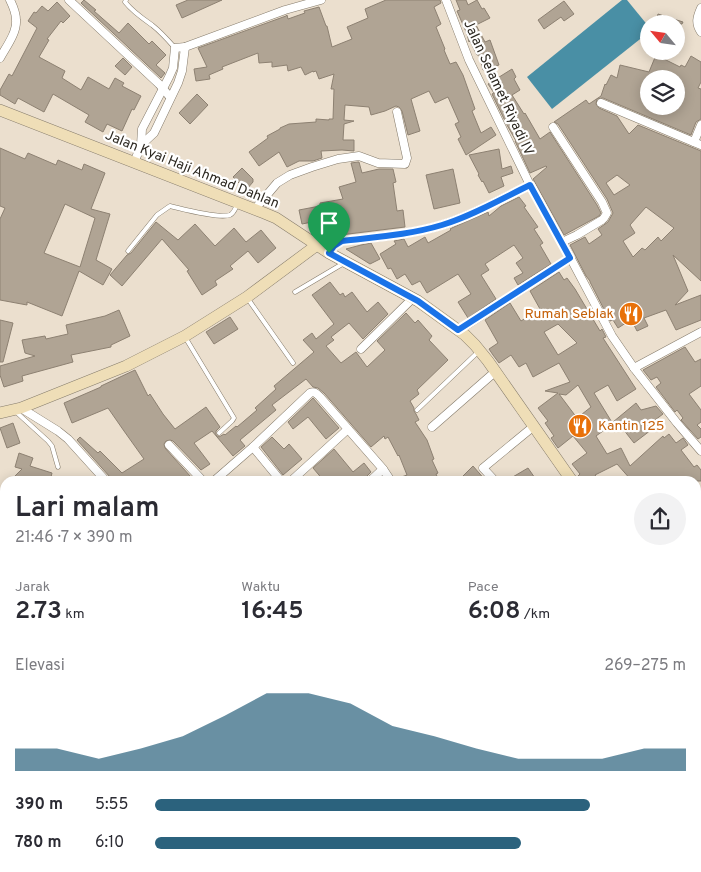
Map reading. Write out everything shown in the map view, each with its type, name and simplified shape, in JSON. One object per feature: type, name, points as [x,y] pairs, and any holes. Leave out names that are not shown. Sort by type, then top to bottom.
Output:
[{"type":"main road","name":"Jalan Kyai Haji Ahmad Dahlan","points":[[0,110],[276,218],[329,253],[413,298],[458,330],[480,350],[569,476]]},
{"type":"main road","points":[[0,413],[17,409],[126,366],[185,336],[246,297],[317,245]]},
{"type":"street","points":[[0,58],[16,24],[10,0]]},
{"type":"street","points":[[69,0],[159,84],[170,97]]},
{"type":"street","points":[[134,163],[141,145],[142,128],[173,68],[175,48],[185,47],[285,10],[321,0]]},
{"type":"street","name":"Jalan Selamet Riyadi IV","points":[[446,0],[469,60],[530,185],[612,336],[634,368],[701,451]]},
{"type":"street","points":[[696,0],[701,7],[697,18],[697,25],[701,32]]},
{"type":"street","points":[[141,145],[154,133],[182,70],[185,47]]},
{"type":"street","points":[[601,103],[697,144],[701,125]]},
{"type":"street","points":[[255,209],[278,183],[290,175],[338,159],[359,156],[378,164],[405,164],[406,158],[396,112]]},
{"type":"street","points":[[554,128],[602,202],[606,213],[602,220],[578,235],[562,242]]},
{"type":"street","points":[[329,253],[334,246],[342,241],[408,233],[443,225],[491,205],[530,185]]},
{"type":"street","points":[[458,330],[570,258]]},
{"type":"street","points":[[361,349],[413,298]]},
{"type":"street","points":[[634,368],[701,332]]},
{"type":"street","points":[[432,427],[496,371]]},
{"type":"street","points":[[220,476],[312,392],[316,393],[388,476]]},
{"type":"street","points":[[17,409],[58,431],[68,439],[101,476]]},
{"type":"street","points":[[490,476],[483,468],[534,426]]},
{"type":"street","points":[[296,476],[348,429]]},
{"type":"street","points":[[169,445],[198,476]]},
{"type":"street","points":[[253,447],[277,476]]},
{"type":"street","points":[[375,476],[383,469]]},
{"type":"lane","points":[[126,0],[128,6],[161,32],[175,48]]},
{"type":"lane","points":[[128,251],[157,214],[170,206],[221,216],[234,213],[238,204]]},
{"type":"lane","points":[[295,292],[346,262]]},
{"type":"lane","points":[[246,297],[293,363]]},
{"type":"lane","points":[[185,336],[234,418],[220,433]]},
{"type":"lane","points":[[417,410],[480,350]]},
{"type":"lane","points":[[17,409],[52,446],[58,467]]},
{"type":"water","points":[[622,0],[627,0],[640,16],[640,39],[552,109],[527,77]]},
{"type":"building","points":[[84,0],[119,33],[128,23],[149,44],[152,41],[166,55],[156,65],[165,73],[161,78],[81,3]]},
{"type":"building","points":[[188,0],[222,0],[182,18],[176,5]]},
{"type":"building","points":[[386,0],[440,0],[441,3],[434,7],[441,24],[436,27],[444,50],[450,64],[456,62],[463,75],[475,109],[472,111],[481,133],[491,127],[496,135],[466,155],[458,139],[461,137],[455,124],[459,122],[448,97],[435,103],[429,91],[411,99],[420,131],[408,135],[402,111],[399,107],[396,106],[371,115],[369,107],[345,105],[344,120],[354,121],[344,124],[343,140],[354,140],[354,151],[321,151],[322,158],[313,161],[299,161],[287,167],[279,152],[259,166],[249,152],[268,138],[267,136],[289,124],[316,122],[316,119],[333,119],[334,89],[331,89],[334,74],[319,79],[316,71],[305,75],[301,67],[288,71],[287,65],[272,67],[272,62],[259,63],[258,53],[222,67],[223,69],[209,75],[210,79],[196,81],[194,69],[207,67],[198,48],[287,15],[288,19],[305,13],[304,11],[319,7],[327,26],[332,47],[352,39],[347,27],[368,18],[365,9]]},
{"type":"building","points":[[456,0],[466,0],[468,5],[477,0],[482,9],[484,8],[490,18],[476,25],[485,42],[490,40],[499,65],[483,70],[479,55],[477,55],[469,42],[457,11],[460,10]]},
{"type":"building","points":[[564,1],[574,14],[564,21],[561,17],[544,29],[538,20]]},
{"type":"building","points":[[57,2],[70,16],[63,23],[61,21],[47,39],[49,40],[39,57],[65,71],[62,78],[81,90],[88,77],[109,89],[115,78],[124,83],[122,86],[141,96],[134,110],[132,109],[122,131],[107,124],[103,132],[85,122],[89,115],[53,94],[44,112],[18,98],[15,104],[0,95],[0,90],[9,74],[12,76],[37,28],[28,21],[34,12],[36,13],[42,6],[48,11]]},
{"type":"building","points":[[691,56],[701,62],[701,82],[698,88],[701,89],[701,119],[696,122],[691,135],[643,115],[685,115],[685,70],[650,70],[654,60],[666,60],[680,67],[681,65],[685,67]]},
{"type":"building","points":[[123,58],[132,67],[125,75],[115,66]]},
{"type":"building","points":[[620,65],[641,70],[640,114],[603,98],[597,99],[596,104],[599,108],[617,116],[629,134],[638,125],[701,151],[701,281],[673,255],[688,291],[675,305],[701,295],[701,320],[676,330],[666,310],[644,318],[648,326],[637,331],[633,323],[630,324],[629,321],[618,328],[613,320],[610,321],[570,245],[585,237],[589,244],[602,235],[598,229],[608,222],[613,213],[607,199],[558,124],[554,122],[586,100],[589,104],[601,96],[605,84],[611,75],[617,78]],"holes":[[[617,175],[630,185],[614,195],[606,183]],[[646,207],[674,228],[661,241],[658,237],[645,250],[642,248],[633,257],[623,241],[635,233],[630,225]]]},
{"type":"building","points":[[512,69],[516,77],[514,79],[520,90],[512,95],[540,139],[550,132],[601,213],[599,216],[564,235],[533,179],[547,167],[530,173],[492,94],[494,93],[488,84]]},
{"type":"building","points":[[197,94],[208,105],[190,124],[179,113]]},
{"type":"building","points":[[0,148],[25,159],[28,153],[56,165],[58,160],[82,170],[84,164],[105,173],[91,209],[110,214],[96,260],[112,269],[103,285],[79,271],[62,316],[27,302],[27,305],[0,300],[0,219],[5,208],[0,206]],"holes":[[[65,204],[95,218],[80,267],[44,253]]]},
{"type":"building","points":[[499,149],[502,169],[511,166],[513,173],[501,177],[504,186],[489,193],[469,155]]},
{"type":"building","points":[[359,162],[362,173],[379,169],[393,169],[396,182],[393,183],[397,211],[403,210],[405,227],[324,237],[322,220],[302,224],[299,210],[320,206],[320,203],[343,199],[339,187],[356,182],[351,163]]},
{"type":"building","points":[[242,168],[253,179],[253,182],[246,190],[233,177]]},
{"type":"building","points":[[453,169],[460,203],[434,209],[426,175]]},
{"type":"building","points":[[519,197],[538,227],[534,229],[543,243],[540,245],[551,264],[518,285],[514,278],[523,273],[516,263],[523,258],[514,245],[485,264],[489,270],[481,275],[496,299],[468,318],[458,302],[471,294],[458,274],[427,293],[420,281],[412,285],[405,274],[397,279],[391,268],[388,269],[380,254],[396,244],[394,241],[404,239],[408,247],[425,237],[428,243],[450,229],[488,212],[489,216],[501,206]]},
{"type":"building","points":[[156,222],[178,240],[195,224],[215,246],[234,228],[246,242],[261,230],[276,248],[258,263],[248,251],[230,266],[233,269],[215,281],[217,285],[202,295],[187,271],[189,270],[162,239],[122,286],[110,275]]},
{"type":"building","points":[[371,243],[380,259],[370,264],[346,249],[361,245]]},
{"type":"building","points":[[559,272],[564,280],[567,278],[575,289],[600,331],[602,329],[606,337],[603,338],[636,389],[617,401],[608,385],[594,393],[613,424],[596,436],[607,454],[621,448],[630,466],[663,436],[664,438],[669,434],[676,443],[683,438],[688,445],[681,450],[694,467],[697,465],[701,470],[701,476],[628,476],[617,464],[596,476],[578,476],[580,474],[572,464],[587,453],[573,436],[558,448],[551,438],[554,436],[545,423],[548,421],[538,408],[558,393],[545,391],[570,382],[559,363],[533,377],[526,363],[519,367],[511,355],[499,363],[489,349],[498,343],[485,320],[510,303],[521,321],[540,309],[530,291]],"holes":[[[558,324],[577,343],[558,355],[544,332]],[[578,385],[591,407],[577,418],[559,394],[566,395]]]},
{"type":"building","points":[[330,282],[340,295],[343,293],[345,297],[352,292],[367,312],[378,302],[388,314],[363,339],[349,323],[331,337],[334,340],[326,346],[341,363],[356,352],[367,367],[385,350],[377,341],[406,313],[415,323],[418,320],[432,336],[429,340],[448,360],[417,390],[419,394],[410,401],[419,420],[415,422],[427,440],[434,459],[432,460],[438,473],[436,474],[437,476],[404,476],[407,475],[399,455],[388,437],[385,439],[384,436],[371,447],[324,393],[318,388],[313,387],[306,379],[272,405],[276,410],[240,440],[245,446],[233,456],[212,431],[194,443],[210,464],[201,470],[173,441],[166,441],[164,444],[165,448],[190,476],[109,476],[77,440],[80,437],[98,453],[100,451],[122,473],[144,459],[108,408],[72,423],[64,403],[135,370],[148,396],[150,394],[175,429],[206,407],[220,427],[216,431],[216,435],[219,437],[225,435],[257,410],[255,408],[276,389],[274,386],[314,352],[303,340],[312,333],[316,339],[334,324],[312,295]]},
{"type":"building","points":[[119,310],[130,336],[111,345],[111,347],[71,355],[73,362],[22,376],[23,381],[4,387],[0,375],[0,366],[35,356],[25,353],[22,340],[45,336],[46,339],[68,334],[66,325],[105,316]]},
{"type":"building","points":[[230,317],[238,329],[214,344],[206,332]]},
{"type":"building","points":[[0,320],[13,323],[3,362],[0,362]]},
{"type":"building","points":[[685,347],[695,362],[701,359],[701,386],[689,394],[701,410],[701,422],[697,425],[701,429],[701,437],[698,439],[681,420],[683,418],[677,410],[675,412],[656,387],[661,383],[657,377],[651,380],[643,370]]},
{"type":"building","points":[[313,398],[339,428],[326,439],[308,417],[293,429],[288,422]]},
{"type":"building","points":[[636,403],[641,410],[656,406],[663,414],[651,423],[655,427],[634,443],[623,429],[618,431],[613,422]]},
{"type":"building","points":[[13,423],[20,443],[7,448],[0,428]]},
{"type":"building","points":[[272,437],[284,449],[289,444],[302,459],[283,475],[261,447]]},
{"type":"building","points":[[334,449],[353,472],[364,463],[371,472],[367,476],[320,476],[313,468]]},
{"type":"building","points":[[19,453],[33,458],[30,466],[52,473],[51,476],[15,476],[22,469],[15,467]]},
{"type":"building","points":[[473,466],[482,476],[463,476]]},
{"type":"building","points":[[528,468],[534,476],[514,476]]},
{"type":"place","name":"Rumah Seblak","points":[[631,314]]},
{"type":"place","name":"Kantin 125","points":[[580,426]]},
{"type":"route","points":[[530,185],[570,258],[458,330],[418,301],[329,253],[334,246],[342,241],[408,233],[443,225],[491,205],[530,185]]}]
